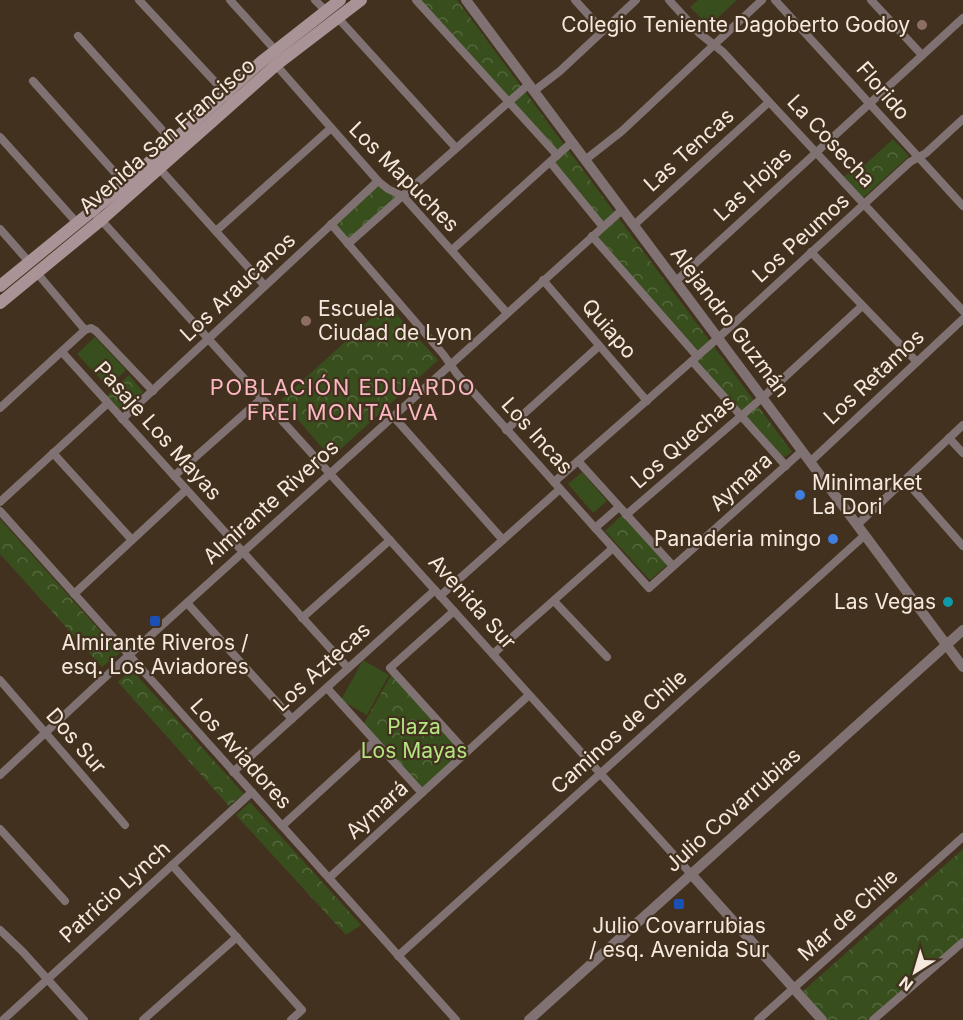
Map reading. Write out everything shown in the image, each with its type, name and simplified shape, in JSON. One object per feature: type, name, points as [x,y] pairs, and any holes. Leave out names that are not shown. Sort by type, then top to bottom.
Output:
[{"type":"main road","name":"Avenida San Francisco","points":[[0,286],[33,268],[159,168],[276,51],[340,0]]},
{"type":"main road","name":"Avenida San Francisco","points":[[0,303],[78,224],[97,215],[125,184],[172,141],[361,0]]},
{"type":"street","points":[[139,0],[229,98]]},
{"type":"street","points":[[230,0],[276,51]]},
{"type":"street","points":[[315,0],[326,11]]},
{"type":"street","points":[[416,0],[557,155]]},
{"type":"street","name":"Alejandro Guzmán","points":[[466,0],[963,667]]},
{"type":"street","points":[[574,0],[603,31]]},
{"type":"street","points":[[348,244],[508,102],[560,71],[636,0]]},
{"type":"street","name":"La Cosecha","points":[[669,0],[699,33],[723,52],[963,311]]},
{"type":"street","points":[[585,160],[622,131],[762,0]]},
{"type":"street","name":"Florido","points":[[775,0],[963,206]]},
{"type":"street","points":[[871,0],[922,55]]},
{"type":"street","points":[[338,18],[456,148]]},
{"type":"street","name":"Las Hojas","points":[[675,281],[963,18]]},
{"type":"street","points":[[78,36],[172,141]]},
{"type":"street","name":"Los Mapuches","points":[[276,65],[378,181],[403,196],[507,313]]},
{"type":"street","points":[[33,81],[125,184]]},
{"type":"street","name":"Las Tencas","points":[[634,225],[769,102]]},
{"type":"street","name":"Los Peumos","points":[[718,338],[910,162],[926,153],[963,119]]},
{"type":"street","points":[[216,231],[331,128]]},
{"type":"street","points":[[0,137],[78,224]]},
{"type":"street","points":[[452,250],[572,142]]},
{"type":"street","points":[[550,162],[603,226]]},
{"type":"street","points":[[159,168],[265,286]]},
{"type":"street","name":"Los Araucanos","points":[[122,419],[378,181]]},
{"type":"street","name":"Almirante Riveros","points":[[0,775],[129,655],[622,210]]},
{"type":"street","name":"Avenida Sur","points":[[97,215],[822,1020]]},
{"type":"street","name":"Los Incas","points":[[331,224],[450,365],[649,588]]},
{"type":"street","points":[[0,229],[88,329],[153,391]]},
{"type":"street","points":[[592,236],[741,416],[786,466]]},
{"type":"street","points":[[811,252],[917,362]]},
{"type":"street","name":"Quiapo","points":[[543,280],[646,401]]},
{"type":"street","name":"Los Quechas","points":[[626,515],[762,398],[862,306]]},
{"type":"street","name":"Los Retamos","points":[[810,462],[963,318]]},
{"type":"street","points":[[0,408],[88,329]]},
{"type":"street","name":"Los Aztecas","points":[[233,771],[348,668],[503,540],[578,462],[718,338]]},
{"type":"street","points":[[506,429],[599,346]]},
{"type":"street","name":"Pasaje Los Mayas","points":[[62,352],[348,668]]},
{"type":"street","points":[[174,476],[262,398]]},
{"type":"street","points":[[0,502],[108,403]]},
{"type":"street","points":[[393,417],[503,540]]},
{"type":"street","points":[[857,525],[963,424]]},
{"type":"street","points":[[949,438],[963,453]]},
{"type":"street","name":"Aymara","points":[[649,588],[802,451]]},
{"type":"street","points":[[53,453],[132,540]]},
{"type":"street","name":"Los Incas","points":[[578,462],[674,566]]},
{"type":"street","points":[[904,480],[963,546]]},
{"type":"street","points":[[74,594],[186,490]]},
{"type":"street","name":"Los Quechas","points":[[595,528],[619,507]]},
{"type":"street","name":"Los Aviadores","points":[[0,511],[456,1020]]},
{"type":"street","name":"Caminos de Chile","points":[[398,956],[865,535]]},
{"type":"street","points":[[303,618],[390,540]]},
{"type":"street","points":[[493,654],[613,548]]},
{"type":"street","points":[[554,601],[607,657]]},
{"type":"street","points":[[187,603],[292,718]]},
{"type":"street","points":[[454,611],[390,668],[466,753]]},
{"type":"street","name":"Julio Covarrubias","points":[[529,1020],[963,630]]},
{"type":"street","name":"Dos Sur","points":[[0,680],[125,825]]},
{"type":"street","points":[[327,687],[422,793]]},
{"type":"street","name":"Aymará","points":[[328,878],[529,695]]},
{"type":"street","points":[[282,826],[375,741]]},
{"type":"street","name":"Patricio Lynch","points":[[3,1020],[252,792]]},
{"type":"street","points":[[0,829],[65,901]]},
{"type":"street","name":"Mar de Chile","points":[[758,1020],[963,837]]},
{"type":"street","points":[[172,865],[302,1010],[291,1020]]},
{"type":"street","points":[[0,930],[84,1020]]},
{"type":"street","points":[[143,1020],[237,937]]},
{"type":"street","points":[[873,1020],[963,942]]},
{"type":"green space","points":[[412,0],[457,0],[792,452],[783,458],[697,362],[598,237],[607,229],[553,162],[560,155]]},
{"type":"green space","points":[[698,0],[737,0],[709,26],[690,7]]},
{"type":"green space","points":[[893,139],[909,156],[863,198],[844,177],[853,168],[857,172]]},
{"type":"green space","points":[[377,185],[398,196],[348,241],[334,225]]},
{"type":"green space","points":[[387,304],[438,360],[331,458],[281,400]]},
{"type":"green space","points":[[95,337],[126,370],[108,387],[77,354]]},
{"type":"green space","points":[[129,375],[143,392],[122,412],[107,396]]},
{"type":"green space","points":[[582,472],[607,501],[593,513],[568,484]]},
{"type":"green space","points":[[622,515],[667,565],[650,580],[605,531]]},
{"type":"green space","points":[[0,519],[120,653],[102,667],[0,554]]},
{"type":"green space","points":[[363,660],[389,675],[367,715],[341,700]]},
{"type":"green space","points":[[131,669],[244,794],[229,806],[118,682]]},
{"type":"green space","name":"Plaza Los Mayas","points":[[393,672],[464,752],[422,790],[363,725]]},
{"type":"green space","points":[[250,802],[361,925],[346,935],[236,815]]},
{"type":"green space","points":[[963,849],[963,937],[867,1020],[825,1020],[801,993]]},
{"type":"place","name":"Colegio Teniente Dagoberto Godoy","points":[[922,25]]},
{"type":"place","name":"Escuela Ciudad de Lyon","points":[[306,321]]},
{"type":"place","name":"Minimarket La Dori","points":[[800,495]]},
{"type":"place","name":"Panaderia mingo","points":[[833,539]]},
{"type":"place","name":"Las Vegas","points":[[948,602]]},
{"type":"place","name":"Almirante Riveros / esq. Los Aviadores","points":[[155,621]]},
{"type":"place","name":"Julio Covarrubias / esq. Avenida Sur","points":[[679,904]]},
{"type":"district","name":"POBLACIÓN EDUARDO FREI MONTALVA","points":[[343,400]]}]
